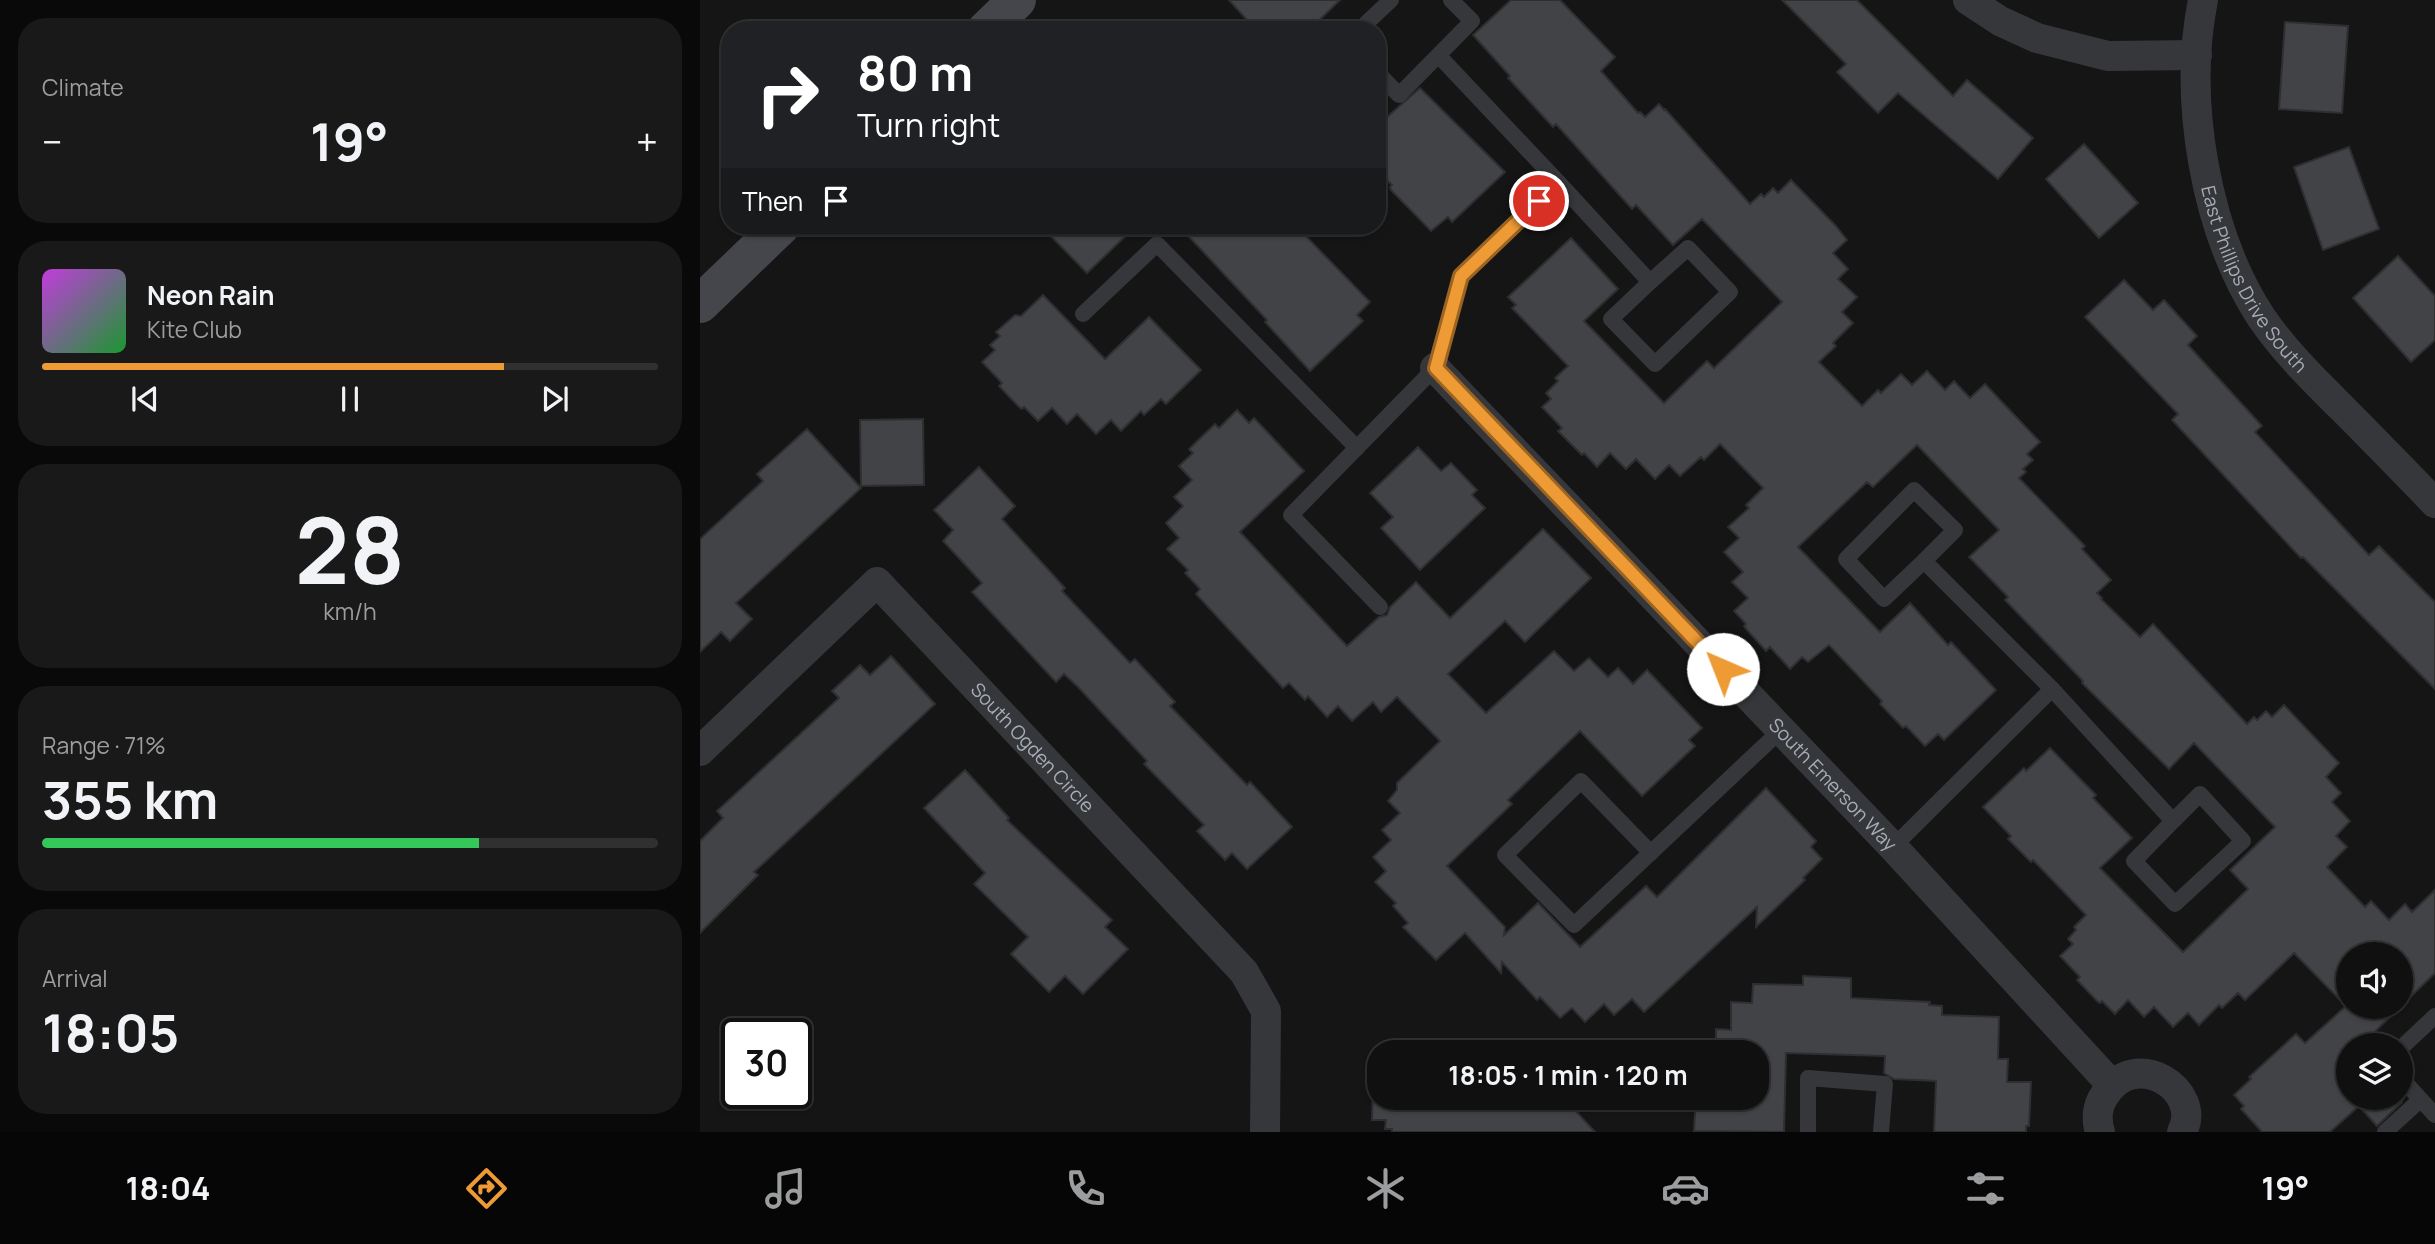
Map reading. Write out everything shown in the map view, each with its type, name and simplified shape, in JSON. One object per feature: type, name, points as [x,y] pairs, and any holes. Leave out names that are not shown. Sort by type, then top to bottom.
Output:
[{"type":"main road","points":[[995,21],[1017,0]]},
{"type":"main road","points":[[700,304],[773,235]]},
{"type":"street","points":[[1968,0],[2000,21],[2037,38],[2108,56],[2197,55]]},
{"type":"street","name":"East Phillips Drive South","points":[[2203,0],[2196,74],[2201,148],[2220,229],[2240,276],[2260,315],[2291,356],[2435,503]]},
{"type":"street","name":"South Emerson Way","points":[[1436,368],[1893,847],[2111,1084]]},
{"type":"street","name":"South Ogden Circle","points":[[700,751],[877,582],[1244,972],[1266,1011],[1265,1132]]},
{"type":"street","points":[[2100,1132],[2098,1105],[2111,1084],[2130,1074],[2153,1074],[2173,1085],[2185,1104],[2185,1127],[2182,1132]]},
{"type":"lane","points":[[1369,21],[1391,0]]},
{"type":"lane","points":[[1386,81],[1399,95],[1472,21],[1451,0]]},
{"type":"lane","points":[[1439,56],[1650,282]]},
{"type":"lane","points":[[1380,607],[1291,515],[1436,368],[1461,276],[1559,183]]},
{"type":"lane","points":[[1083,313],[1157,244],[1357,448]]},
{"type":"lane","points":[[1688,248],[1730,292],[1655,364],[1611,319],[1650,282],[1688,248]]},
{"type":"lane","points":[[1914,490],[1955,530],[1924,561],[1884,599],[1846,559],[1914,490]]},
{"type":"lane","points":[[1924,561],[2052,689],[2173,821]]},
{"type":"lane","points":[[1893,847],[2052,689]]},
{"type":"lane","points":[[1651,853],[1581,781],[1505,855],[1574,925],[1651,853],[1781,730]]},
{"type":"lane","points":[[2200,794],[2243,841],[2175,904],[2134,861],[2173,821],[2200,794]]},
{"type":"lane","points":[[2413,1037],[2435,1016]]},
{"type":"lane","points":[[1808,1132],[1808,1078],[1885,1084],[1881,1132]]},
{"type":"lane","points":[[2413,1092],[2435,1115]]},
{"type":"lane","points":[[2385,1132],[2420,1100]]},
{"type":"building","points":[[1229,0],[1340,0],[1318,21],[1248,21]]},
{"type":"building","points":[[1511,0],[1560,0],[1615,57],[1601,71],[1638,113],[1645,117],[1659,104],[1750,204],[1761,194],[1764,197],[1773,188],[1778,193],[1791,180],[1847,240],[1833,253],[1848,269],[1838,279],[1857,297],[1842,312],[1853,323],[1833,343],[1836,346],[1819,362],[1862,406],[1878,390],[1881,393],[1901,374],[1912,385],[1927,371],[1945,390],[1954,381],[1970,398],[1985,384],[2040,442],[2027,454],[2033,460],[2023,469],[2026,472],[2019,478],[2085,546],[2082,549],[2111,580],[2097,593],[2101,599],[2140,637],[2153,624],[2247,724],[2254,717],[2257,720],[2266,711],[2272,717],[2284,705],[2339,763],[2326,777],[2341,793],[2332,802],[2350,821],[2336,836],[2347,847],[2327,867],[2365,907],[2371,901],[2389,920],[2405,904],[2412,912],[2435,890],[2435,973],[2413,994],[2413,942],[2336,942],[2336,996],[2294,953],[2245,1000],[2238,993],[2222,1008],[2219,1005],[2199,1025],[2188,1013],[2173,1027],[2154,1007],[2144,1017],[2128,1000],[2115,1014],[2102,1001],[2097,1001],[2077,980],[2080,977],[2060,956],[2073,944],[2068,939],[2076,930],[2074,927],[2086,915],[2033,860],[2031,862],[2008,839],[2011,836],[1983,807],[2024,768],[2026,771],[2050,748],[2096,795],[2093,798],[2132,838],[2100,868],[2183,952],[2248,889],[2230,870],[2275,827],[2194,743],[2169,769],[2082,683],[2005,600],[2008,597],[1969,557],[1999,530],[1917,445],[1873,487],[1867,482],[1798,547],[1880,632],[1910,603],[1948,645],[1951,642],[1996,690],[1944,740],[1938,734],[1925,746],[1880,704],[1882,701],[1829,645],[1808,662],[1802,657],[1790,669],[1770,647],[1766,651],[1734,611],[1748,598],[1732,582],[1743,572],[1724,552],[1739,538],[1728,527],[1749,508],[1746,505],[1763,488],[1720,444],[1704,460],[1701,457],[1680,476],[1669,465],[1655,479],[1636,459],[1626,469],[1610,453],[1597,467],[1558,431],[1562,428],[1542,407],[1551,399],[1546,393],[1558,381],[1555,378],[1568,366],[1512,308],[1516,305],[1508,297],[1571,238],[1618,289],[1584,321],[1664,403],[1707,361],[1714,368],[1782,302],[1702,219],[1673,245],[1636,205],[1632,209],[1556,124],[1553,127],[1508,78],[1510,76],[1473,35]]},
{"type":"building","points":[[1782,0],[1857,0],[1953,96],[1967,80],[2033,138],[1998,179],[1898,93],[1878,113],[1837,72],[1846,64]]},
{"type":"building","points":[[2285,22],[2348,26],[2342,113],[2279,109]]},
{"type":"building","points":[[1420,88],[1505,172],[1452,222],[1448,217],[1431,231],[1391,190],[1392,185],[1386,179],[1386,118]]},
{"type":"building","points":[[2084,144],[2138,203],[2099,238],[2046,179]]},
{"type":"building","points":[[2349,147],[2379,229],[2323,250],[2294,167]]},
{"type":"building","points":[[1050,235],[1127,235],[1087,273]]},
{"type":"building","points":[[1187,235],[1305,235],[1370,302],[1357,315],[1363,321],[1310,371],[1265,322],[1267,320]]},
{"type":"building","points":[[2398,256],[2435,296],[2435,340],[2411,362],[2353,298]]},
{"type":"building","points":[[2124,280],[2153,310],[2164,300],[2197,336],[2188,345],[2262,426],[2255,432],[2369,555],[2379,546],[2435,602],[2435,689],[2303,557],[2301,558],[2172,420],[2178,414],[2085,317]]},
{"type":"building","points":[[1043,295],[1105,359],[1149,317],[1201,370],[1166,404],[1161,399],[1144,415],[1141,411],[1121,431],[1111,420],[1096,434],[1077,414],[1067,424],[1052,408],[1038,421],[1024,407],[1019,407],[999,386],[1002,383],[982,362],[995,350],[990,345],[1000,336],[996,332],[1015,315],[1021,316]]},
{"type":"building","points":[[1237,410],[1249,423],[1254,418],[1304,471],[1240,532],[1347,646],[1379,617],[1387,615],[1390,607],[1416,582],[1450,618],[1543,529],[1591,578],[1525,642],[1505,621],[1448,674],[1486,713],[1554,651],[1574,671],[1589,658],[1608,677],[1618,668],[1633,684],[1647,670],[1702,728],[1689,740],[1695,746],[1642,796],[1580,731],[1508,800],[1512,804],[1447,866],[1505,927],[1504,935],[1538,903],[1580,947],[1646,886],[1657,897],[1766,788],[1816,841],[1811,847],[1822,859],[1803,878],[1805,880],[1756,927],[1757,907],[1644,1012],[1632,999],[1614,1015],[1604,1004],[1585,1022],[1572,1008],[1560,1018],[1540,997],[1537,1000],[1502,962],[1501,973],[1465,933],[1436,960],[1403,927],[1408,923],[1393,906],[1396,903],[1375,882],[1386,871],[1373,857],[1391,840],[1382,830],[1400,813],[1388,801],[1397,790],[1397,783],[1440,741],[1397,697],[1381,712],[1373,702],[1352,721],[1338,706],[1327,717],[1308,696],[1305,700],[1289,683],[1283,688],[1196,594],[1200,589],[1185,573],[1188,570],[1167,549],[1179,538],[1166,523],[1183,506],[1174,497],[1192,480],[1179,466],[1193,453],[1189,449],[1215,424],[1219,428]]},
{"type":"building","points":[[923,419],[924,485],[861,486],[860,420]]},
{"type":"building","points":[[807,429],[861,488],[736,603],[752,619],[730,641],[721,632],[700,652],[700,539],[763,481],[757,474]]},
{"type":"building","points":[[1418,447],[1441,471],[1451,463],[1477,490],[1472,495],[1485,508],[1420,570],[1381,528],[1393,517],[1370,493]]},
{"type":"building","points":[[979,467],[1015,506],[1002,519],[1065,588],[1062,591],[1130,663],[1135,659],[1175,702],[1170,706],[1247,785],[1250,782],[1292,827],[1247,869],[1232,853],[1225,860],[1197,831],[1204,825],[1144,764],[1147,761],[1078,687],[1064,674],[1056,682],[972,592],[982,583],[943,541],[953,530],[934,510]]},
{"type":"building","points":[[891,656],[935,704],[754,872],[758,875],[700,933],[700,841],[723,818],[717,811],[839,698],[832,691],[860,665],[870,675]]},
{"type":"building","points":[[965,770],[1009,818],[1007,820],[1112,920],[1105,927],[1128,949],[1083,994],[1065,976],[1049,992],[1011,954],[1028,937],[974,884],[985,873],[924,808]]},
{"type":"building","points":[[1803,976],[1851,978],[1851,998],[1930,1002],[1929,1005],[1942,1006],[1942,1015],[1999,1017],[1998,1059],[2008,1059],[2007,1082],[2031,1082],[2029,1126],[2026,1126],[2026,1132],[1934,1132],[1936,1081],[1894,1079],[1884,1073],[1885,1056],[1786,1053],[1784,1132],[1694,1131],[1695,1110],[1769,1110],[1769,1040],[1716,1040],[1716,1029],[1731,1030],[1731,1002],[1752,1003],[1753,984],[1803,985]]},
{"type":"building","points":[[2336,1015],[2336,1019],[2388,1019],[2373,1033],[2336,1033],[2336,1110],[2355,1110],[2330,1132],[2262,1132],[2241,1109],[2244,1106],[2234,1095],[2251,1079],[2249,1077],[2296,1034],[2305,1043]]},
{"type":"building","points":[[1372,1110],[1575,1110],[1595,1132],[1392,1132],[1392,1129],[1385,1129],[1386,1120],[1372,1120]]},
{"type":"building","points":[[2363,1110],[2394,1110],[2377,1126]]},
{"type":"route","points":[[1539,201],[1461,276],[1436,368],[1723,669]]}]
